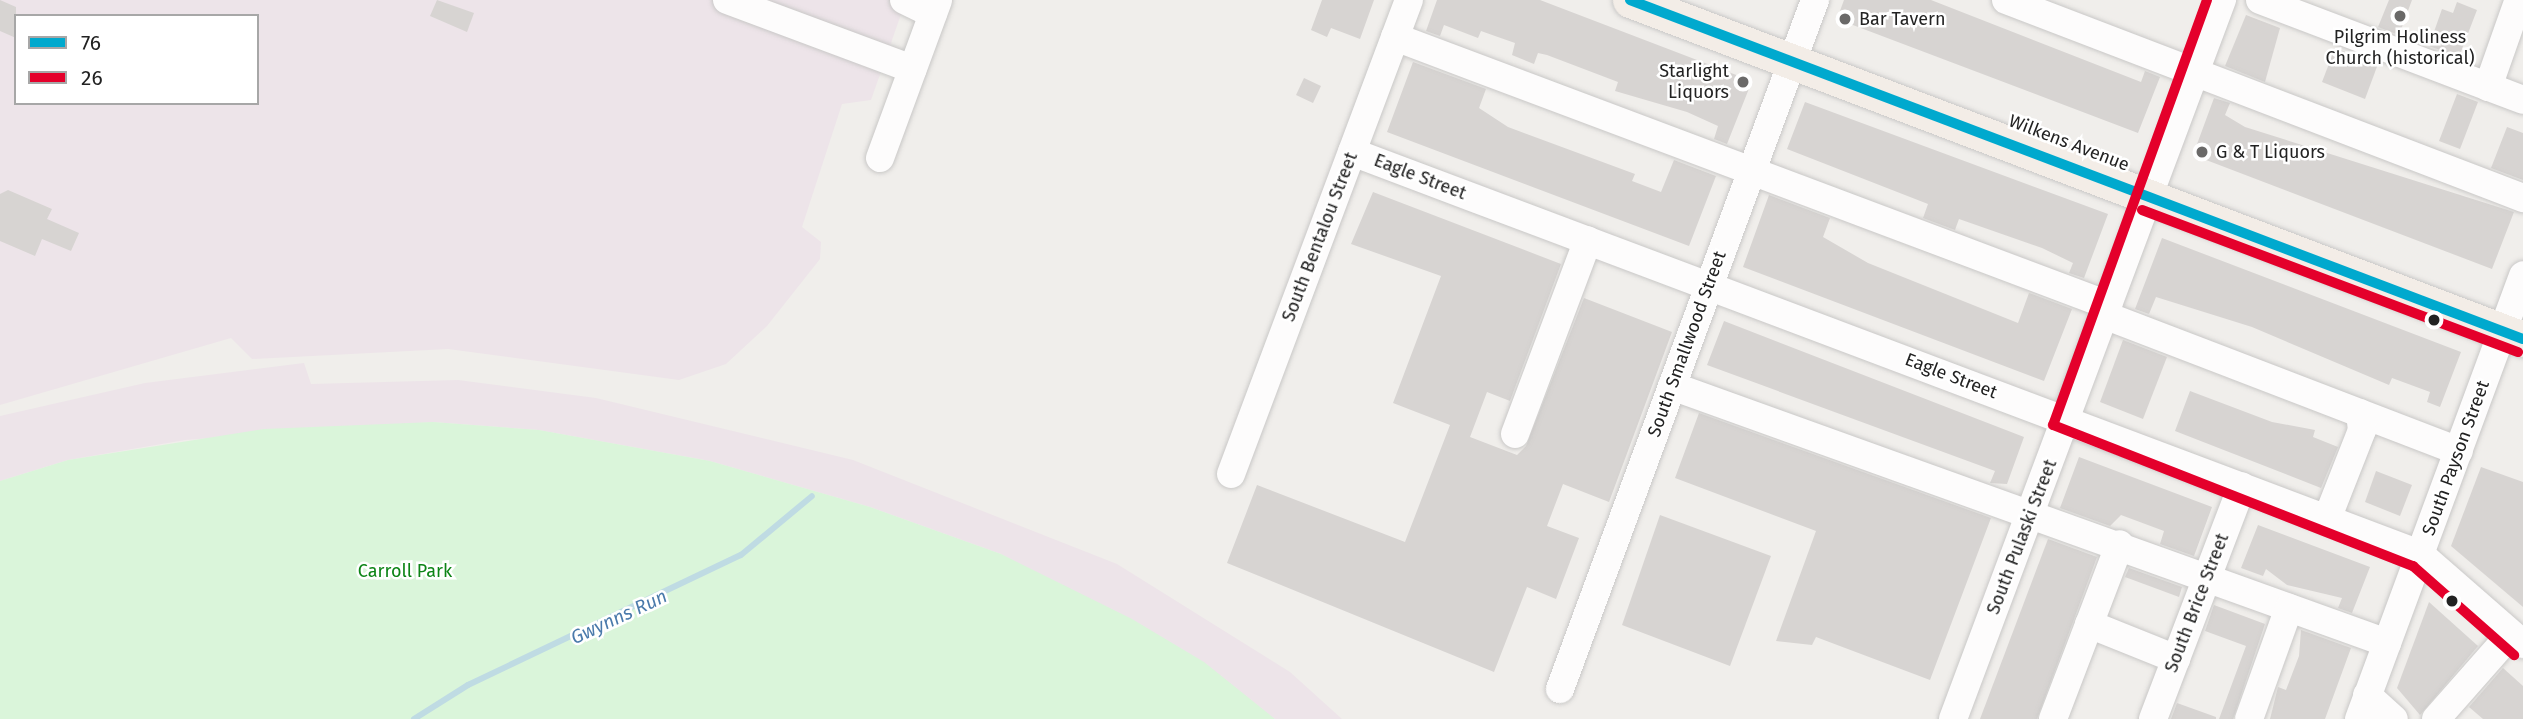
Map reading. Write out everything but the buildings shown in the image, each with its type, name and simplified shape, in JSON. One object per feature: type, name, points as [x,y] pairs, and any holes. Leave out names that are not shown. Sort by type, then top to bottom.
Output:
[{"type":"main road","name":"Wilkens Avenue","points":[[1630,0],[1796,51],[2515,323]]},
{"type":"main road","name":"Wilkens Avenue","points":[[1694,0],[1796,51]]},
{"type":"street","points":[[727,0],[913,69]]},
{"type":"street","points":[[880,158],[936,7],[904,0]]},
{"type":"street","name":"South Bentalou Street","points":[[1231,474],[1409,0]]},
{"type":"street","name":"South Smallwood Street","points":[[1560,689],[1815,0]]},
{"type":"street","points":[[2006,0],[2523,198]]},
{"type":"street","name":"South Pulaski Street","points":[[1953,719],[2222,0]]},
{"type":"street","points":[[2260,0],[2326,12],[2488,87],[2523,100]]},
{"type":"street","points":[[2488,87],[2518,2]]},
{"type":"street","points":[[1395,37],[1751,171],[2459,451]]},
{"type":"street","name":"Eagle Street","points":[[1352,152],[2420,554],[2517,639]]},
{"type":"street","points":[[1515,434],[1588,240]]},
{"type":"street","name":"South Payson Street","points":[[2363,707],[2459,451],[2515,323],[2523,275]]},
{"type":"street","points":[[1672,386],[2029,517],[2050,517],[2207,578],[2387,643]]},
{"type":"street","points":[[2327,519],[2362,430],[2360,413]]},
{"type":"street","name":"South Brice Street","points":[[2153,719],[2242,486]]},
{"type":"street","points":[[2053,719],[2120,544]]},
{"type":"street","points":[[2249,719],[2290,608]]},
{"type":"street","points":[[2089,624],[2176,659]]},
{"type":"street","points":[[2436,719],[2517,639]]},
{"type":"street","points":[[2363,707],[2394,719]]},
{"type":"shaded area","points":[[0,0],[906,0],[871,100],[842,104],[802,227],[821,242],[820,259],[767,326],[726,364],[679,380],[448,349],[252,359],[231,338],[0,405]]},
{"type":"shaded area","points":[[304,363],[311,384],[458,380],[596,398],[853,460],[1117,564],[1290,672],[1342,719],[1275,719],[1001,554],[870,507],[710,461],[539,430],[433,422],[185,440],[68,460],[0,481],[0,416],[145,383]]},
{"type":"green space","name":"Carroll Park","points":[[433,422],[539,430],[710,461],[870,507],[1001,554],[1132,619],[1204,662],[1275,719],[0,719],[0,481],[68,460],[264,429]]},
{"type":"waterway","name":"Gwynns Run","points":[[414,719],[468,685],[741,555],[812,496]]},
{"type":"transit line","name":"76","points":[[1630,0],[2523,339]]},
{"type":"transit line","name":"26","points":[[2207,0],[2053,425],[2413,566],[2514,655]]},
{"type":"transit line","name":"26","points":[[2142,210],[2518,352]]},
{"type":"place","name":"Pilgrim Holiness Church (historical)","points":[[2400,16]]},
{"type":"place","name":"Bar Tavern","points":[[1845,19]]},
{"type":"place","name":"Starlight Liquors","points":[[1743,82]]},
{"type":"place","name":"G & T Liquors","points":[[2202,152]]}]
